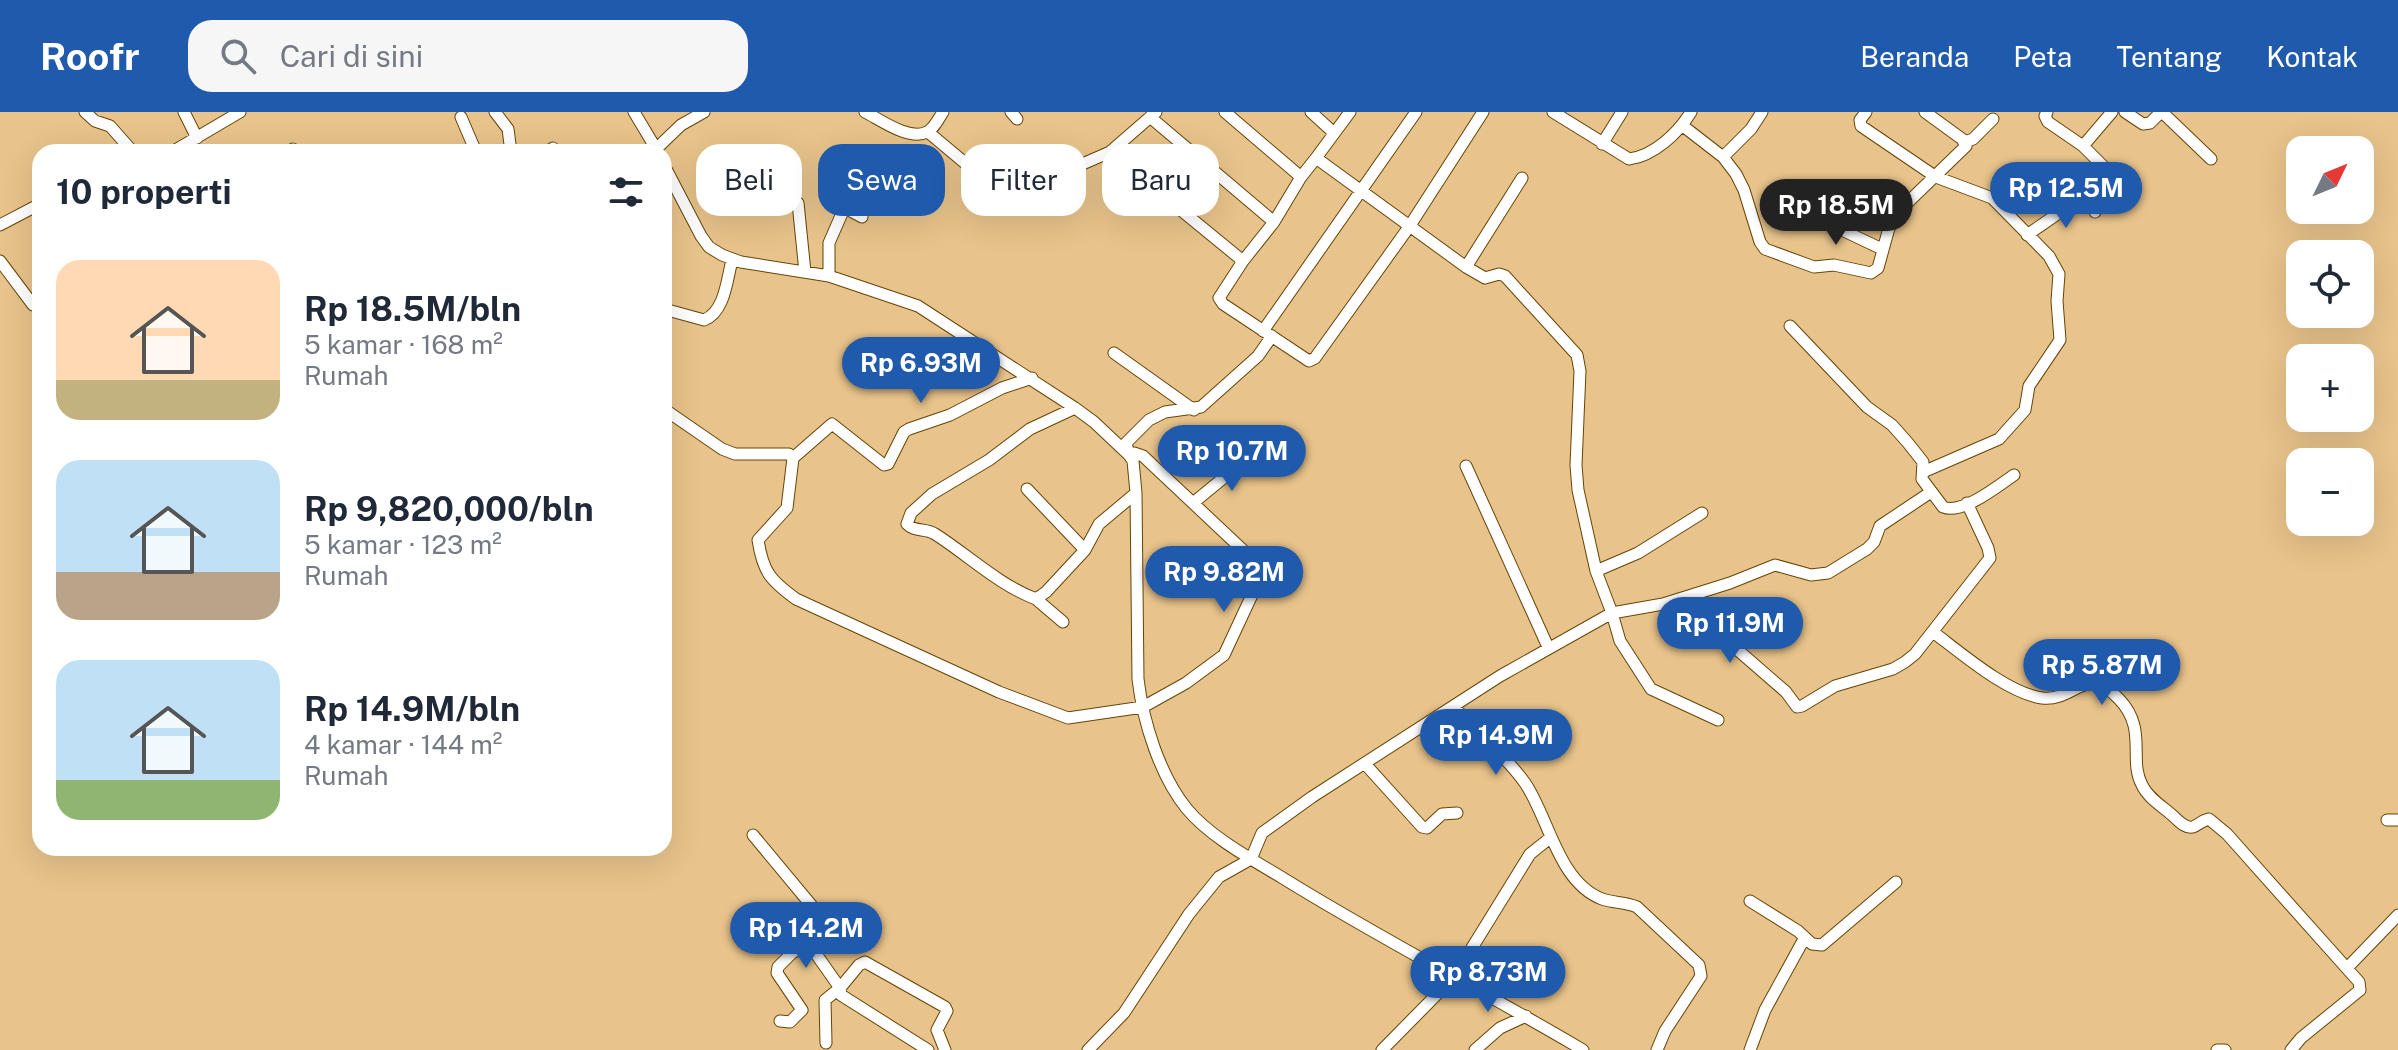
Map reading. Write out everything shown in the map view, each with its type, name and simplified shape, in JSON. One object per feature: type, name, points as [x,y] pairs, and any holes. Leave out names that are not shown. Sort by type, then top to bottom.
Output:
[{"type":"street","points":[[85,112],[95,121],[110,126],[126,144]]},
{"type":"street","points":[[184,112],[197,138]]},
{"type":"street","points":[[188,144],[240,112]]},
{"type":"street","points":[[495,112],[508,129],[510,144]]},
{"type":"street","points":[[634,112],[653,144]]},
{"type":"street","points":[[663,144],[681,125],[704,112]]},
{"type":"street","points":[[865,112],[900,130],[928,132],[961,160]]},
{"type":"street","points":[[928,132],[943,112]]},
{"type":"street","points":[[1225,112],[1301,177]]},
{"type":"street","points":[[1311,112],[1334,133]]},
{"type":"street","points":[[1350,112],[1219,295],[1219,300],[1304,360],[1312,360],[1409,227],[1483,112]]},
{"type":"street","points":[[1416,112],[1268,334],[1258,356],[1204,404],[1194,410],[1165,412],[1149,420],[1126,443],[1136,493],[1138,679],[1158,755],[1182,802],[1199,822],[1251,859],[1335,911],[1583,1050]]},
{"type":"street","points":[[1553,112],[1629,159],[1660,145],[1683,126],[1691,112]]},
{"type":"street","points":[[1602,144],[1622,112]]},
{"type":"street","points":[[1723,157],[1751,129],[1762,112]]},
{"type":"street","points":[[1866,112],[1860,120],[1861,126],[1936,177],[1992,198],[2049,256],[2059,274],[2057,301],[2060,340],[2029,386],[2025,410],[1999,439],[1923,472]]},
{"type":"street","points":[[2027,235],[2085,195],[2101,181],[2106,169],[2083,146],[2048,122],[2047,112]]},
{"type":"street","points":[[2083,146],[2112,112]]},
{"type":"street","points":[[2125,112],[2136,121],[2147,124],[2161,112],[2211,159]]},
{"type":"street","points":[[1930,113],[1965,142]]},
{"type":"street","points":[[463,114],[473,144]]},
{"type":"street","points":[[1119,144],[1153,115],[1274,222]]},
{"type":"street","points":[[1965,142],[1973,139],[1993,119]]},
{"type":"street","points":[[1683,126],[1723,157],[1741,183],[1765,249],[1814,267],[1834,265],[1871,273],[1878,268],[1889,228],[1902,208],[1965,149],[1965,142]]},
{"type":"street","points":[[1316,158],[1466,267],[1485,278],[1497,274],[1505,276],[1577,355],[1580,371],[1577,478],[1596,571],[1620,641],[1651,689],[1718,720]]},
{"type":"street","points":[[1466,267],[1522,178]]},
{"type":"street","points":[[672,180],[709,247],[732,260],[829,276],[918,306],[1075,408],[1131,458]]},
{"type":"street","points":[[1862,186],[1902,208]]},
{"type":"street","points":[[2085,195],[2095,212]]},
{"type":"street","points":[[0,225],[32,208]]},
{"type":"street","points":[[829,276],[829,243],[843,211],[847,209],[862,217]]},
{"type":"street","points":[[1804,212],[1882,249]]},
{"type":"street","points":[[799,216],[805,272]]},
{"type":"street","points":[[1188,216],[1243,261]]},
{"type":"street","points":[[672,311],[704,320],[713,316],[732,260]]},
{"type":"street","points":[[0,261],[32,304]]},
{"type":"street","points":[[1790,326],[1867,407],[1892,425],[1921,459],[1922,479],[1948,509],[1955,509],[1985,495],[2014,475]]},
{"type":"street","points":[[1114,353],[1194,410]]},
{"type":"street","points":[[1032,378],[909,429],[904,432],[888,464],[884,465],[832,424],[793,458],[787,508],[758,540],[766,574],[796,599],[999,692],[1068,718],[1143,707],[1186,683],[1224,655],[1258,582],[1257,568],[1246,553],[1143,456],[1134,453],[1131,458]]},
{"type":"street","points":[[1063,622],[1036,599],[981,567],[932,532],[910,528],[906,520],[932,494],[989,460],[1030,429],[1075,408]]},
{"type":"street","points":[[672,415],[722,449],[735,454],[789,454],[793,458]]},
{"type":"street","points":[[1193,503],[1249,457]]},
{"type":"street","points":[[1466,466],[1548,647]]},
{"type":"street","points":[[1027,489],[1085,550]]},
{"type":"street","points":[[1088,1050],[1124,1013],[1189,914],[1219,877],[1251,859],[1262,833],[1312,797],[1548,647],[1612,613],[1663,604],[1775,565],[1811,575],[1828,573],[1867,549],[1874,542],[1880,526],[1931,492]]},
{"type":"street","points":[[1036,599],[1085,550],[1099,524],[1136,493]]},
{"type":"street","points":[[1663,604],[1701,630],[1732,645],[1800,707],[1835,686],[1893,669],[1905,662],[1933,632],[1990,558],[1967,503]]},
{"type":"street","points":[[1596,571],[1638,553],[1702,513]]},
{"type":"street","points":[[1933,632],[2011,687],[2034,696],[2059,698],[2086,683],[2109,690],[2121,701],[2132,718],[2140,781],[2148,794],[2184,826],[2193,827],[2205,819],[2227,834],[2359,982],[2360,990],[2301,1038],[2291,1050]]},
{"type":"street","points":[[1454,707],[1526,784],[1550,838],[1583,886],[1603,899],[1637,907],[1699,965],[1701,976],[1665,1031],[1657,1050]]},
{"type":"street","points":[[1366,765],[1422,827],[1427,828],[1442,814],[1457,813]]},
{"type":"street","points":[[753,835],[817,912],[809,944],[792,953],[778,967],[777,973],[802,1010],[790,1022],[780,1021]]},
{"type":"street","points":[[1382,1050],[1454,977],[1530,854],[1550,838]]},
{"type":"street","points":[[1750,901],[1817,945],[1825,943],[1896,882]]},
{"type":"street","points":[[2348,967],[2398,915]]},
{"type":"street","points":[[1750,1050],[1765,1010],[1804,939]]},
{"type":"street","points":[[809,944],[840,988],[841,995],[920,1048]]},
{"type":"street","points":[[826,1043],[824,1003],[865,962],[945,1007],[947,1011],[937,1030],[945,1050]]},
{"type":"street","points":[[1475,1050],[1500,1028],[1526,1016]]},
{"type":"street","points":[[2217,1050],[2225,1050]]}]
